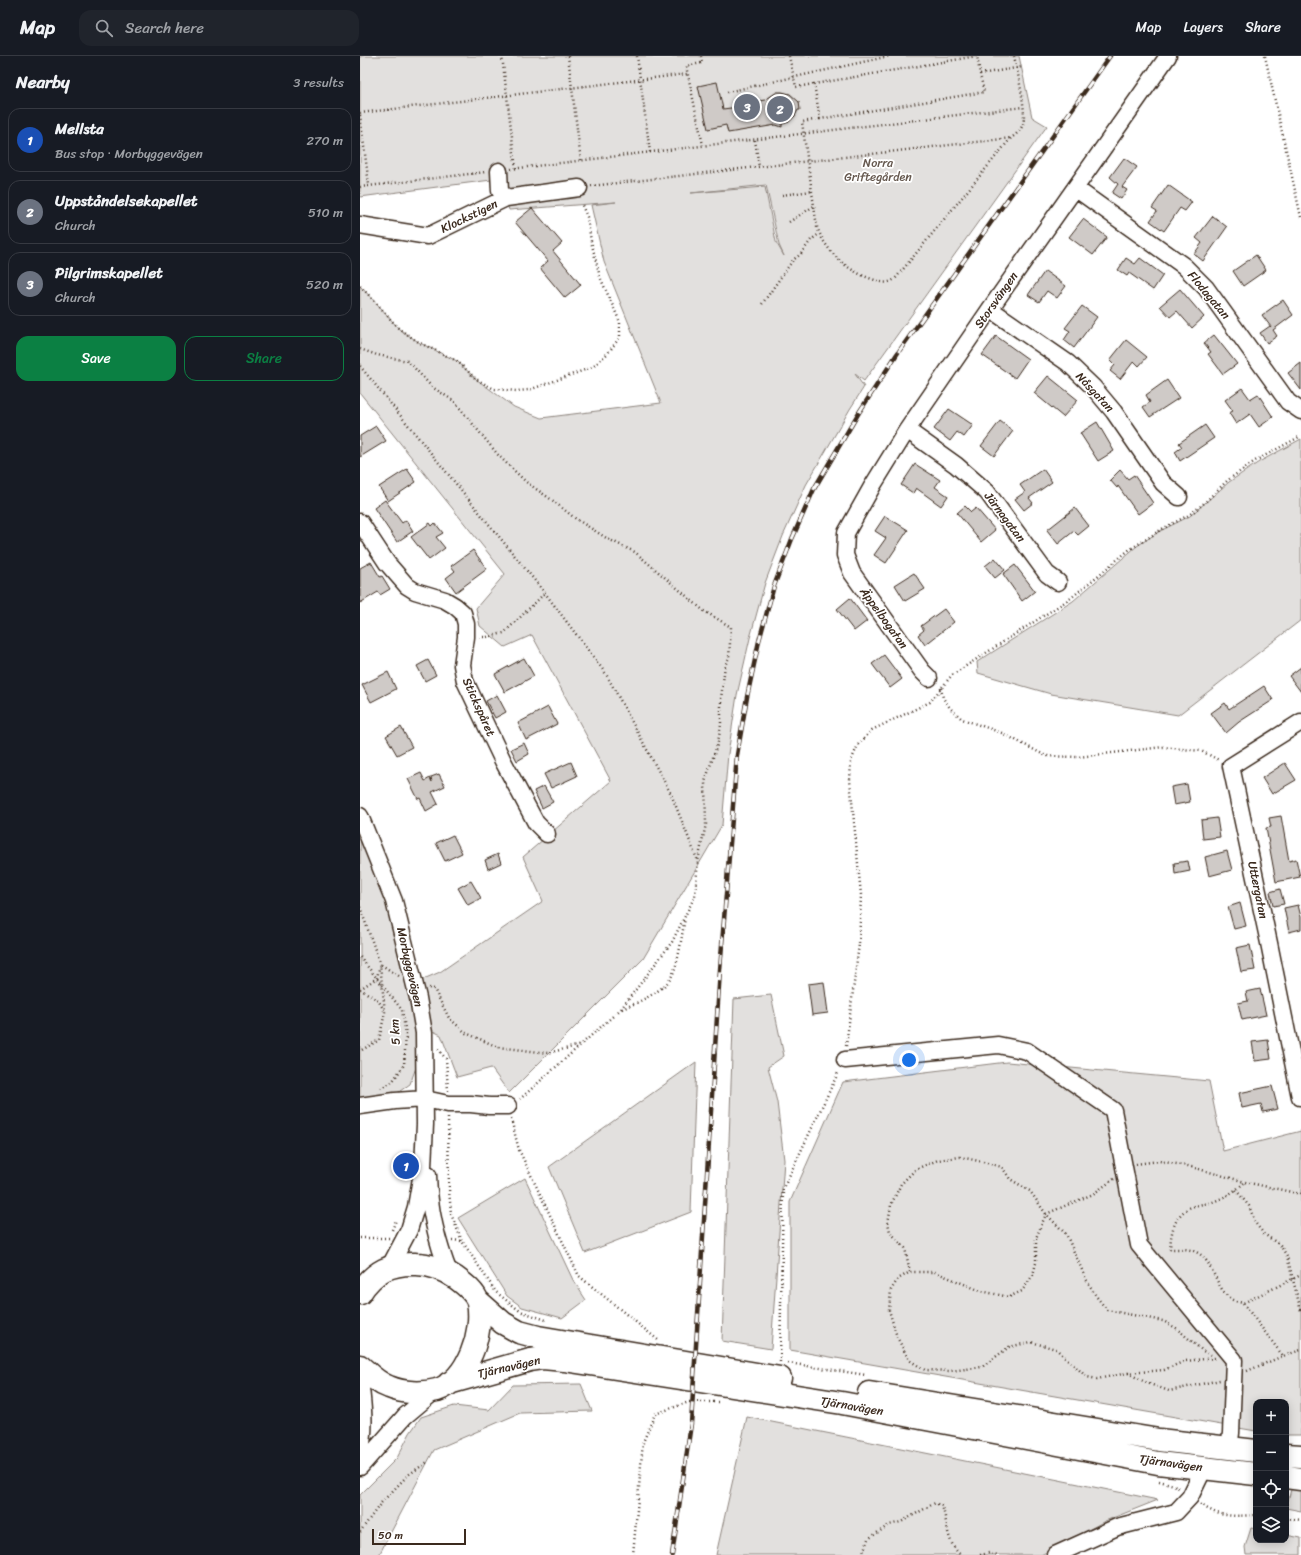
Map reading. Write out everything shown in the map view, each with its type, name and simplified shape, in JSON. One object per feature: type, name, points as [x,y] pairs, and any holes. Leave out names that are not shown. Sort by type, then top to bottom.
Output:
[{"type":"highway","name":"Tjärnavägen","points":[[375,1273],[411,1264],[422,1264],[436,1268],[467,1286],[478,1301],[503,1323],[519,1332],[538,1337],[846,1390],[1159,1440],[1253,1451]]},
{"type":"highway","points":[[360,1292],[375,1273]]},
{"type":"highway","points":[[443,1386],[466,1364],[476,1345],[478,1334],[478,1301]]},
{"type":"highway","name":"Tjärnavägen","points":[[360,1366],[377,1381],[389,1387],[415,1392],[443,1386],[530,1360],[543,1358],[564,1360],[842,1403],[1158,1463],[1253,1474]]},
{"type":"highway","points":[[1289,1455],[1301,1456]]},
{"type":"highway","points":[[1289,1477],[1301,1479]]},
{"type":"street","name":"Storsvängen","points":[[845,555],[846,533],[873,485],[907,430],[1168,56]]},
{"type":"street","points":[[499,171],[500,191],[506,198]]},
{"type":"street","name":"Flodagatan","points":[[1075,188],[1184,266],[1206,288],[1288,402],[1301,411]]},
{"type":"street","name":"Klockstigen","points":[[360,225],[428,236],[506,198],[580,195]]},
{"type":"street","name":"Nåsgatan","points":[[990,309],[1068,363],[1093,386],[1114,412],[1164,483],[1179,497]]},
{"type":"street","name":"Järnagatan","points":[[907,430],[956,465],[987,492],[1047,574],[1058,582]]},
{"type":"street","name":"Stickspåret","points":[[360,522],[387,563],[406,586],[415,591],[445,600],[463,613],[466,624],[466,637],[462,665],[465,680],[500,754],[536,823],[548,834]]},
{"type":"street","name":"Äppelbogatan","points":[[845,555],[852,574],[922,671],[929,678]]},
{"type":"street","points":[[1231,766],[1301,722]]},
{"type":"street","name":"Uttergatan","points":[[1231,766],[1268,935],[1296,1050],[1300,1097]]},
{"type":"street","name":"Morbyggevägen","points":[[360,816],[394,901],[414,983],[424,1033],[425,1124],[423,1167],[416,1206],[406,1238],[375,1273]]},
{"type":"street","points":[[845,1060],[998,1045],[1027,1051],[1113,1110],[1139,1245],[1234,1360],[1229,1448]]},
{"type":"street","points":[[360,1106],[395,1101],[425,1099],[448,1104],[508,1106]]},
{"type":"street","name":"Morbyggevägen","points":[[425,1124],[429,1202],[443,1257],[450,1275]]},
{"type":"street","points":[[360,1380],[364,1416],[360,1453]]},
{"type":"street","points":[[360,1467],[405,1416],[443,1386]]},
{"type":"street","points":[[1055,1555],[1117,1527],[1176,1512],[1190,1497],[1204,1468]]},
{"type":"path","points":[[502,56],[516,169]]},
{"type":"path","points":[[568,56],[582,161]]},
{"type":"path","points":[[637,56],[650,152]]},
{"type":"path","points":[[700,56],[702,63],[686,66],[703,145]]},
{"type":"path","points":[[789,56],[796,87],[977,56],[984,92],[802,122],[819,234],[842,264],[861,276],[884,283],[895,280],[1011,138],[1016,134],[1023,123],[1023,107],[1014,56]]},
{"type":"path","points":[[727,92],[890,56]]},
{"type":"path","points":[[1265,56],[1301,217]]},
{"type":"path","points":[[980,74],[1022,67]]},
{"type":"path","points":[[369,185],[360,114],[687,74]]},
{"type":"path","points":[[814,84],[820,119]]},
{"type":"path","points":[[360,186],[516,169],[1023,107]]},
{"type":"path","points":[[360,286],[399,329],[420,343],[457,362],[476,379],[494,389],[517,391],[529,390],[592,367],[608,353],[620,338],[620,322],[600,277],[591,242],[587,217],[580,195],[759,167],[1011,138]]},
{"type":"path","points":[[755,140],[759,167]]},
{"type":"path","points":[[782,195],[812,191]]},
{"type":"path","points":[[789,222],[814,206]]},
{"type":"path","points":[[762,304],[793,260],[801,254],[811,240],[819,234]]},
{"type":"path","points":[[360,349],[377,355],[408,361],[432,386],[454,401],[499,456],[526,482],[576,519],[608,539],[635,552],[704,611],[731,627],[728,658],[725,665],[721,699],[721,725],[718,742],[705,782],[706,824],[698,861],[695,896],[672,942],[621,1009],[519,1100],[508,1106],[519,1150],[579,1276],[663,1344],[657,1343]]},
{"type":"path","points":[[360,366],[545,594],[606,674],[671,794],[698,861]]},
{"type":"path","points":[[867,1376],[780,1362],[783,1189],[845,1060],[862,895],[852,801],[851,761],[858,745],[872,730],[930,702],[952,675],[1071,598],[1129,550],[1162,529],[1189,515],[1202,505],[1228,480],[1255,461],[1301,436]]},
{"type":"path","points":[[466,637],[487,637],[504,633],[545,594]]},
{"type":"path","points":[[929,678],[942,689],[943,698],[950,708],[962,719],[1002,733],[1046,756],[1078,757],[1163,747],[1182,748],[1201,751],[1231,766]]},
{"type":"path","points":[[360,907],[380,964],[385,1012],[379,1040],[360,1051]]},
{"type":"path","points":[[621,1009],[645,1000],[668,982],[676,964],[685,914]]},
{"type":"path","name":"5 km","points":[[360,957],[402,1010],[406,1035],[404,1065],[392,1082],[375,1092]]},
{"type":"path","points":[[380,964],[397,975],[434,990],[449,1018],[466,1033],[498,1047],[548,1053],[582,1045]]},
{"type":"path","points":[[380,964],[377,978],[360,989],[378,1000],[385,1012]]},
{"type":"path","points":[[424,1033],[446,1060],[449,1190],[452,1214],[462,1241],[496,1292],[520,1311],[549,1321]]},
{"type":"path","points":[[910,1272],[905,1248],[890,1232],[888,1223],[891,1205],[901,1184],[916,1169],[938,1160],[960,1157],[1002,1167],[1010,1179],[1030,1191],[1046,1214],[1066,1234],[1086,1279],[1096,1296],[1107,1310],[1163,1321],[1176,1328],[1203,1351],[1216,1358],[1185,1361],[1164,1370],[1128,1373],[1097,1379],[1087,1377],[1056,1349],[1031,1342],[1010,1347],[982,1366],[950,1371],[925,1370],[908,1360],[897,1337],[889,1310],[891,1290],[898,1279],[910,1272],[935,1272],[981,1291],[1009,1297],[1022,1291],[1033,1275],[1036,1263],[1036,1238],[1046,1214],[1093,1194],[1125,1170],[1136,1164],[1159,1161],[1188,1166],[1245,1182],[1301,1194]]},
{"type":"path","points":[[1245,1182],[1236,1190],[1216,1201],[1191,1207],[1178,1217],[1171,1233],[1170,1249],[1188,1250],[1199,1253],[1208,1262],[1218,1283],[1231,1299],[1243,1303],[1283,1356]]},
{"type":"path","points":[[1236,1190],[1249,1206],[1256,1224],[1264,1234],[1280,1245],[1287,1256],[1301,1311]]},
{"type":"path","points":[[360,1238],[406,1238]]},
{"type":"path","points":[[438,1239],[462,1241]]},
{"type":"path","points":[[1243,1303],[1301,1275]]},
{"type":"path","points":[[1128,1373],[1169,1390],[1232,1378],[1283,1356],[1301,1350]]},
{"type":"path","points":[[633,1555],[643,1442],[655,1414],[689,1402],[726,1402]]},
{"type":"path","points":[[360,1532],[381,1503],[408,1475],[429,1461]]},
{"type":"path","points":[[1152,1480],[1174,1485],[1212,1512],[1231,1516],[1253,1515]]},
{"type":"path","points":[[862,1555],[868,1539],[889,1525],[901,1522],[935,1504],[942,1506],[946,1517],[946,1525],[954,1549],[961,1555]]},
{"type":"path","points":[[1289,1518],[1301,1520]]},
{"type":"path","points":[[980,1555],[989,1553],[998,1555]]},
{"type":"green space","name":"Norra Griftegården","points":[[360,56],[1019,56],[1032,117],[1047,126],[864,381],[855,374],[864,387],[806,485],[783,536],[765,583],[750,638],[737,695],[728,754],[722,825],[643,959],[509,1093],[491,1068],[457,1077],[441,1035],[427,1028],[423,1048],[410,1084],[393,1096],[360,1102],[360,816],[414,983],[440,972],[543,901],[523,857],[611,781],[532,635],[505,647],[480,626],[476,608],[505,574],[360,393],[360,286],[399,329],[420,343],[457,361],[476,379],[514,407],[541,418],[661,403],[604,262],[591,205],[616,202],[509,210],[499,179],[360,197]],"holes":[[[766,185],[779,245],[784,256],[776,242],[765,187],[691,193]]]},
{"type":"green space","points":[[1301,439],[1301,620],[1178,715],[1051,694],[978,673],[977,662],[1073,601],[1137,546],[1160,531],[1190,516],[1229,482],[1259,462]]},
{"type":"green space","points":[[771,995],[784,1056],[768,1067],[777,1102],[784,1160],[771,1349],[722,1341],[734,999]]},
{"type":"green space","points":[[696,1062],[691,1212],[585,1253],[549,1167]]},
{"type":"green space","points":[[1007,1062],[1209,1081],[1223,1151],[1301,1131],[1301,1435],[1289,1435],[1289,1399],[1253,1399],[1253,1430],[790,1350],[790,1202],[843,1082]]},
{"type":"green space","points":[[525,1178],[573,1280],[586,1300],[562,1318],[522,1307],[507,1296],[458,1218]]},
{"type":"green space","points":[[581,1384],[592,1411],[520,1413],[434,1450],[379,1555],[360,1555],[360,1495],[397,1458],[410,1433],[421,1417],[454,1406],[489,1410],[513,1385]]},
{"type":"green space","points":[[747,1417],[1158,1500],[1105,1521],[1041,1555],[716,1555]]},
{"type":"green space","points":[[1292,1486],[1301,1487],[1301,1511],[1289,1509],[1289,1497]]},
{"type":"green space","points":[[1251,1528],[1253,1528],[1253,1543],[1289,1543],[1289,1536],[1301,1538],[1301,1555],[1246,1555],[1245,1547]]},
{"type":"building","points":[[717,82],[723,109],[746,106],[745,103],[765,100],[777,92],[782,92],[790,94],[799,102],[800,110],[798,110],[789,122],[782,124],[782,127],[776,125],[728,133],[726,125],[708,129],[698,86]]},
{"type":"building","points":[[1124,158],[1137,167],[1122,187],[1127,190],[1121,199],[1112,193],[1118,184],[1110,177]]},
{"type":"building","points":[[1168,185],[1192,202],[1185,211],[1180,208],[1164,231],[1150,221],[1157,211],[1152,208]]},
{"type":"building","points":[[532,208],[562,243],[553,251],[581,285],[565,298],[540,268],[548,261],[515,222]]},
{"type":"building","points":[[1213,216],[1227,227],[1203,261],[1194,254],[1202,243],[1196,238]]},
{"type":"building","points":[[1083,219],[1107,237],[1093,255],[1069,237]]},
{"type":"building","points":[[1256,255],[1266,270],[1243,286],[1233,271]]},
{"type":"building","points":[[1126,258],[1135,264],[1140,258],[1163,275],[1153,290],[1129,273],[1127,276],[1118,270]]},
{"type":"building","points":[[1045,271],[1066,286],[1057,298],[1047,291],[1039,302],[1028,295]]},
{"type":"building","points":[[1180,289],[1204,317],[1192,328],[1177,311],[1170,317],[1160,306]]},
{"type":"building","points":[[1283,300],[1293,315],[1273,330],[1277,336],[1267,343],[1260,333],[1270,326],[1271,327],[1262,315]]},
{"type":"building","points":[[1082,306],[1097,317],[1074,348],[1064,340],[1070,331],[1065,328]]},
{"type":"building","points":[[1214,335],[1237,364],[1223,374],[1208,354],[1211,352],[1204,343]]},
{"type":"building","points":[[996,336],[1028,359],[1015,378],[982,355]]},
{"type":"building","points":[[1126,340],[1147,357],[1139,366],[1134,361],[1120,379],[1110,371],[1115,365],[1110,360]]},
{"type":"building","points":[[1301,363],[1301,390],[1288,373]]},
{"type":"building","points":[[1048,376],[1078,400],[1063,417],[1034,393]]},
{"type":"building","points":[[1167,380],[1179,398],[1150,417],[1143,407],[1150,402],[1146,395]]},
{"type":"building","points":[[1242,388],[1250,399],[1258,394],[1273,417],[1259,427],[1250,414],[1236,424],[1229,413],[1233,411],[1225,400]]},
{"type":"building","points":[[949,409],[973,425],[964,437],[957,432],[950,441],[934,429]]},
{"type":"building","points":[[1000,421],[1013,431],[994,456],[981,446]]},
{"type":"building","points":[[1097,422],[1114,451],[1098,461],[1080,433]]},
{"type":"building","points":[[1205,425],[1214,438],[1180,461],[1175,452],[1182,447],[1179,443]]},
{"type":"building","points":[[376,426],[386,441],[360,457],[360,436]]},
{"type":"building","points":[[915,464],[940,480],[935,487],[948,496],[941,506],[916,488],[913,493],[901,485]]},
{"type":"building","points":[[407,469],[416,482],[388,501],[379,487]]},
{"type":"building","points":[[1043,469],[1052,482],[1029,498],[1033,503],[1024,510],[1015,499],[1025,492],[1020,485]]},
{"type":"building","points":[[1120,470],[1128,479],[1134,475],[1153,503],[1138,514],[1118,486],[1117,488],[1110,480]]},
{"type":"building","points":[[385,500],[402,523],[406,520],[413,531],[397,542],[374,508]]},
{"type":"building","points":[[965,506],[971,512],[976,508],[995,530],[981,542],[957,513]]},
{"type":"building","points":[[1075,508],[1089,526],[1078,535],[1074,531],[1058,544],[1047,530]]},
{"type":"building","points":[[885,516],[908,530],[886,563],[874,555],[886,538],[875,531]]},
{"type":"building","points":[[430,523],[432,526],[435,523],[443,533],[436,537],[445,548],[429,560],[411,537]]},
{"type":"building","points":[[473,550],[487,569],[456,592],[446,578],[455,571],[451,566]]},
{"type":"building","points":[[995,558],[1005,570],[995,578],[985,566]]},
{"type":"building","points":[[371,562],[380,577],[382,576],[390,589],[380,595],[378,592],[360,603],[360,568]]},
{"type":"building","points":[[1015,565],[1035,591],[1022,601],[1003,574]]},
{"type":"building","points":[[914,573],[925,589],[905,601],[895,585]]},
{"type":"building","points":[[850,598],[867,621],[854,631],[837,609]]},
{"type":"building","points":[[944,609],[954,622],[925,645],[918,635],[924,630],[921,626]]},
{"type":"building","points":[[884,655],[902,679],[890,688],[872,664]]},
{"type":"building","points":[[524,658],[534,676],[505,692],[495,674]]},
{"type":"building","points":[[428,660],[436,675],[425,681],[417,666]]},
{"type":"building","points":[[1301,667],[1301,692],[1289,676]]},
{"type":"building","points":[[388,672],[396,689],[371,702],[362,685]]},
{"type":"building","points":[[1264,686],[1273,700],[1239,722],[1226,733],[1211,713],[1225,703],[1229,709]]},
{"type":"building","points":[[497,695],[506,712],[495,718],[486,701]]},
{"type":"building","points":[[548,707],[557,724],[526,740],[518,723]]},
{"type":"building","points":[[401,727],[412,747],[397,755],[386,736]]},
{"type":"building","points":[[524,743],[529,754],[517,761],[511,749]]},
{"type":"building","points":[[571,762],[577,776],[551,788],[544,774]]},
{"type":"building","points":[[1285,763],[1296,780],[1272,794],[1262,778]]},
{"type":"building","points":[[421,773],[425,781],[430,778],[432,782],[431,777],[439,774],[445,786],[432,792],[438,804],[426,811],[408,779]]},
{"type":"building","points":[[1187,784],[1190,802],[1174,805],[1171,787]]},
{"type":"building","points":[[544,786],[553,802],[542,808],[534,791]]},
{"type":"building","points":[[1281,816],[1289,861],[1296,859],[1300,877],[1276,882],[1266,828],[1271,827],[1269,818]]},
{"type":"building","points":[[1217,818],[1220,837],[1203,839],[1201,820]]},
{"type":"building","points":[[453,835],[462,853],[445,861],[436,843]]},
{"type":"building","points":[[1227,851],[1232,870],[1209,876],[1205,857]]},
{"type":"building","points":[[498,854],[501,863],[488,869],[485,860]]},
{"type":"building","points":[[1188,861],[1190,871],[1175,874],[1174,863]]},
{"type":"building","points":[[471,881],[481,898],[468,905],[458,888]]},
{"type":"building","points":[[1280,889],[1284,904],[1273,906],[1270,892]]},
{"type":"building","points":[[1240,903],[1246,926],[1234,929],[1228,907]]},
{"type":"building","points":[[1298,905],[1301,917],[1301,929],[1289,932],[1284,908]]},
{"type":"building","points":[[1250,945],[1255,970],[1241,972],[1236,948]]},
{"type":"building","points":[[824,982],[828,1013],[812,1015],[808,984]]},
{"type":"building","points":[[1260,989],[1266,1015],[1242,1020],[1238,1003],[1248,1001],[1246,992]]},
{"type":"building","points":[[1268,1040],[1271,1059],[1255,1061],[1252,1042]]},
{"type":"building","points":[[1272,1086],[1278,1109],[1263,1112],[1261,1104],[1242,1108],[1239,1093]]},
{"type":"railway","points":[[672,1555],[691,1424],[720,970],[737,755],[759,641],[774,586],[792,539],[814,489],[858,414],[897,354],[1110,56]]},
{"type":"place","name":"Pilgrimskapellet","points":[[747,107]]},
{"type":"place","name":"Uppståndelsekapellet","points":[[780,109]]},
{"type":"place","name":"Mellsta","points":[[406,1166]]}]
